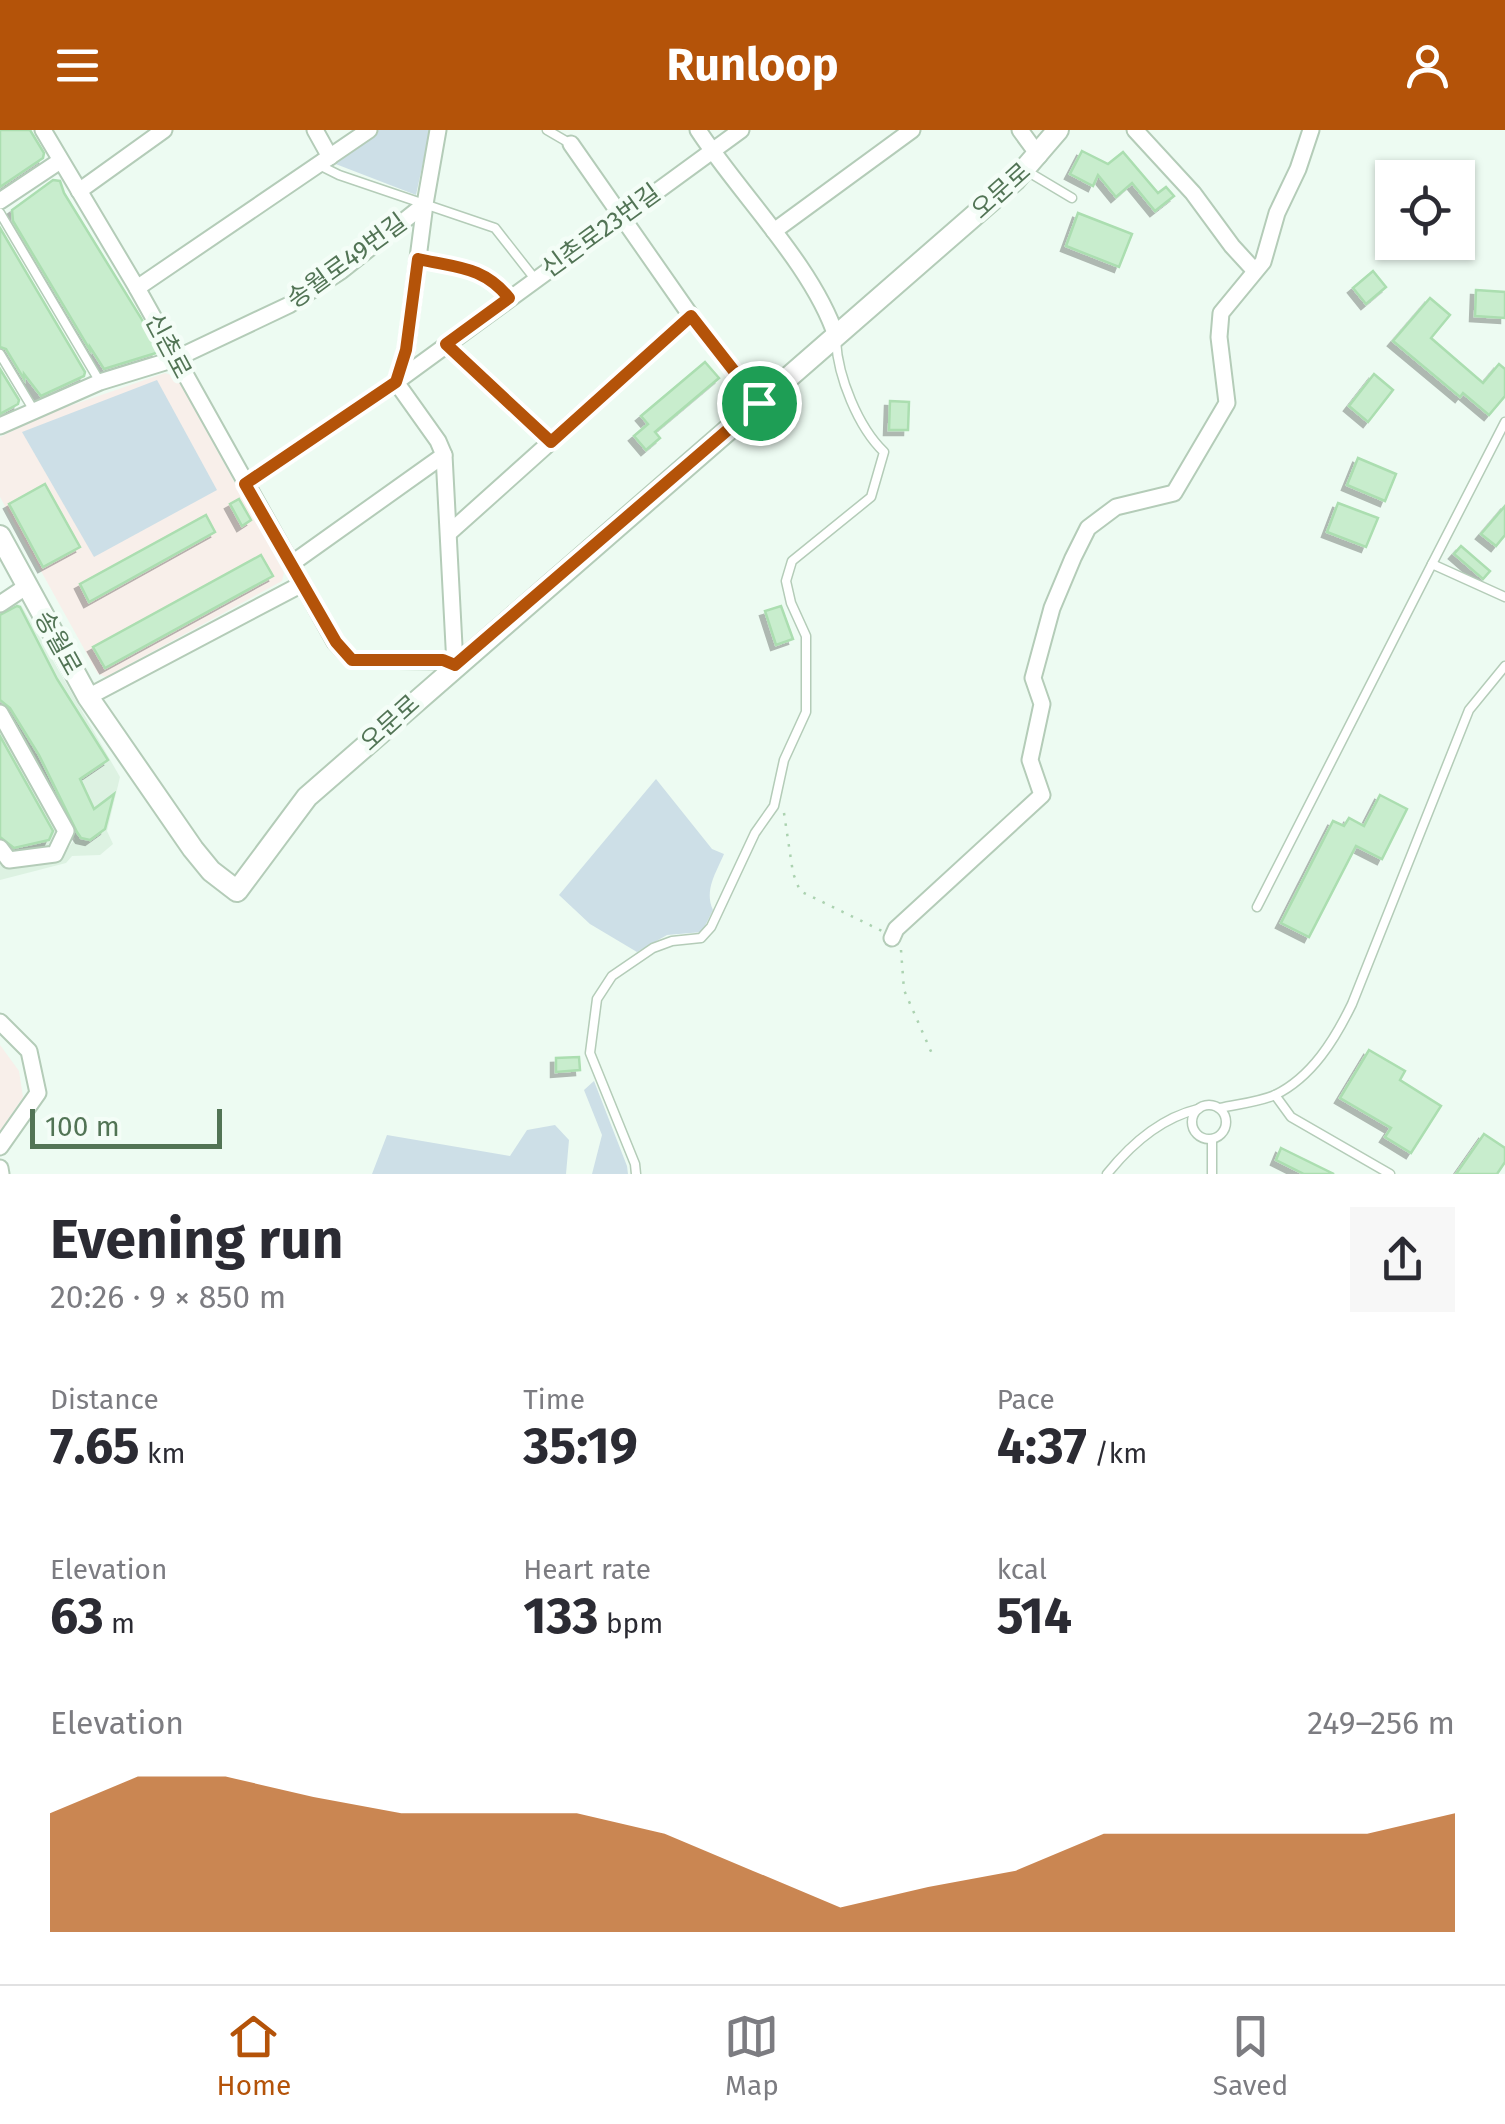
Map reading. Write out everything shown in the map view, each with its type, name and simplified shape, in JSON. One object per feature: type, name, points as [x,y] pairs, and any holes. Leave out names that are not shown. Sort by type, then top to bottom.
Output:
[{"type":"street","name":"신촌로","points":[[43,130],[137,288],[336,642],[352,660],[443,660],[455,665]]},
{"type":"street","points":[[79,191],[164,130]]},
{"type":"street","points":[[316,130],[324,161]]},
{"type":"street","points":[[137,288],[369,130]]},
{"type":"street","points":[[438,130],[406,350],[396,382],[444,455],[455,665]]},
{"type":"street","points":[[698,130],[774,231],[829,315],[836,336]]},
{"type":"street","name":"신촌로23번길","points":[[245,484],[396,382],[742,130]]},
{"type":"street","points":[[774,231],[912,130]]},
{"type":"street","points":[[1020,130],[1032,163]]},
{"type":"street","name":"오문로","points":[[88,697],[192,849],[237,891],[307,797],[1032,163],[1058,130]]},
{"type":"street","points":[[1135,130],[1193,193],[1254,270]]},
{"type":"street","points":[[892,938],[896,929],[1042,795],[1030,760],[1042,704],[1034,678],[1052,608],[1088,528],[1116,506],[1174,493],[1228,403],[1220,314],[1263,262],[1277,213],[1311,130]]},
{"type":"street","points":[[571,144],[691,316],[759,403]]},
{"type":"street","points":[[0,202],[60,161]]},
{"type":"street","name":"송월로49번길","points":[[0,426],[100,382],[175,359],[303,297],[425,204]]},
{"type":"street","points":[[449,533],[691,316]]},
{"type":"street","points":[[291,564],[444,455]]},
{"type":"street","name":"송월로","points":[[0,536],[88,697]]},
{"type":"street","points":[[88,697],[302,584]]},
{"type":"street","points":[[0,604],[26,586]]},
{"type":"street","points":[[0,713],[66,831],[55,854],[9,860],[0,848]]},
{"type":"street","points":[[0,1022],[30,1051],[38,1093],[0,1147]]},
{"type":"lane","points":[[547,130],[571,144]]},
{"type":"lane","points":[[324,161],[339,176],[495,228],[535,279]]},
{"type":"lane","points":[[1032,163],[1072,198]]},
{"type":"lane","points":[[0,213],[100,382]]},
{"type":"lane","points":[[418,259],[482,274],[494,280],[509,298]]},
{"type":"lane","points":[[636,1174],[590,1053],[597,1000],[612,976],[652,948],[701,938],[755,833],[774,806],[784,760],[806,712],[806,636],[786,582],[792,562],[872,497],[884,452],[870,438],[837,362],[836,336]]},
{"type":"lane","points":[[446,344],[551,442]]},
{"type":"lane","points":[[0,354],[33,409]]},
{"type":"lane","points":[[1256,907],[1505,422]]},
{"type":"lane","points":[[1432,564],[1505,597]]},
{"type":"lane","points":[[1111,1174],[1116,1163],[1172,1115],[1209,1104],[1220,1108],[1275,1095],[1301,1077],[1334,1041],[1469,710],[1505,666]]},
{"type":"lane","points":[[1275,1095],[1291,1117],[1390,1174]]},
{"type":"lane","points":[[1198,1108],[1192,1119],[1194,1130],[1201,1137],[1212,1139],[1222,1134],[1227,1124],[1220,1108]]},
{"type":"lane","points":[[1212,1139],[1212,1174]]},
{"type":"path","points":[[779,782],[793,873],[800,891],[900,945],[904,990],[932,1056]]},
{"type":"shaded area","points":[[379,130],[430,130],[416,195],[333,163]]},
{"type":"shaded area","points":[[165,373],[177,377],[284,573],[282,581],[106,677],[98,674],[0,497],[0,437],[52,412]]},
{"type":"shaded area","points":[[157,380],[217,490],[94,557],[22,432]]},
{"type":"shaded area","points":[[11,603],[21,605],[120,777],[107,831],[113,844],[100,855],[72,856],[66,863],[0,880],[0,860],[5,866],[60,859],[75,839],[0,696],[0,611]]},
{"type":"shaded area","points":[[0,722],[60,833],[53,847],[10,852],[0,839]]},
{"type":"shaded area","points":[[656,779],[712,849],[724,854],[710,889],[713,910],[702,932],[667,935],[637,952],[590,924],[559,895]]},
{"type":"shaded area","points":[[0,1045],[19,1071],[23,1097],[0,1131]]},
{"type":"shaded area","points":[[594,1081],[628,1174],[592,1174],[602,1135],[584,1090]]},
{"type":"shaded area","points":[[555,1125],[569,1140],[566,1174],[372,1174],[387,1135],[510,1156],[527,1130]]},
{"type":"building","points":[[0,130],[30,130],[44,153],[43,158],[0,187]]},
{"type":"building","points":[[1082,151],[1108,164],[1123,152],[1158,193],[1166,187],[1174,196],[1155,211],[1132,183],[1116,197],[1098,175],[1093,186],[1070,174]]},
{"type":"building","points":[[53,180],[60,181],[141,318],[156,353],[104,369],[13,221],[12,210]]},
{"type":"building","points":[[1078,213],[1132,234],[1119,267],[1066,246]]},
{"type":"building","points":[[0,228],[85,372],[84,376],[41,396],[24,374],[24,379],[6,349],[0,347]]},
{"type":"building","points":[[1373,271],[1386,287],[1366,304],[1353,288]]},
{"type":"building","points":[[1476,290],[1505,292],[1505,318],[1475,316]]},
{"type":"building","points":[[1430,298],[1450,315],[1431,338],[1483,383],[1499,364],[1505,369],[1505,396],[1489,415],[1463,393],[1460,397],[1393,341]]},
{"type":"building","points":[[705,362],[719,378],[655,432],[660,438],[646,450],[634,436],[648,424],[641,416]]},
{"type":"building","points":[[0,369],[19,400],[0,414]]},
{"type":"building","points":[[1374,374],[1393,390],[1368,422],[1349,406]]},
{"type":"building","points":[[890,401],[909,402],[908,430],[889,430]]},
{"type":"building","points":[[1358,458],[1396,474],[1385,501],[1347,485]]},
{"type":"building","points":[[45,484],[80,547],[43,567],[9,504]]},
{"type":"building","points":[[239,499],[251,520],[242,526],[230,504]]},
{"type":"building","points":[[1338,503],[1378,518],[1366,547],[1327,532]]},
{"type":"building","points":[[1505,506],[1505,535],[1496,546],[1481,534]]},
{"type":"building","points":[[206,515],[215,532],[89,602],[80,584]]},
{"type":"building","points":[[1461,546],[1490,571],[1483,579],[1454,554]]},
{"type":"building","points":[[261,555],[273,576],[105,668],[93,647]]},
{"type":"building","points":[[17,606],[108,760],[80,779],[94,809],[114,794],[105,829],[90,840],[81,838],[77,832],[39,755],[10,708],[0,700],[0,615]]},
{"type":"building","points":[[781,606],[793,639],[776,645],[765,611]]},
{"type":"building","points":[[0,736],[53,831],[49,840],[14,848],[0,837]]},
{"type":"building","points":[[1380,795],[1407,809],[1382,859],[1356,846],[1309,937],[1281,923],[1333,821],[1344,826],[1349,818],[1364,826]]},
{"type":"building","points":[[1369,1050],[1405,1071],[1400,1080],[1441,1106],[1411,1153],[1385,1137],[1391,1128],[1340,1098]]},
{"type":"building","points":[[579,1057],[580,1070],[556,1072],[556,1058]]},
{"type":"building","points":[[1484,1134],[1505,1148],[1505,1162],[1497,1174],[1456,1174]]},
{"type":"building","points":[[1281,1148],[1334,1174],[1304,1174],[1276,1160]]},
{"type":"route","points":[[418,259],[482,274],[494,280],[509,298],[446,344],[551,442],[691,316],[759,403],[455,665],[443,660],[352,660],[336,642],[245,484],[396,382],[406,350],[418,259]]}]
